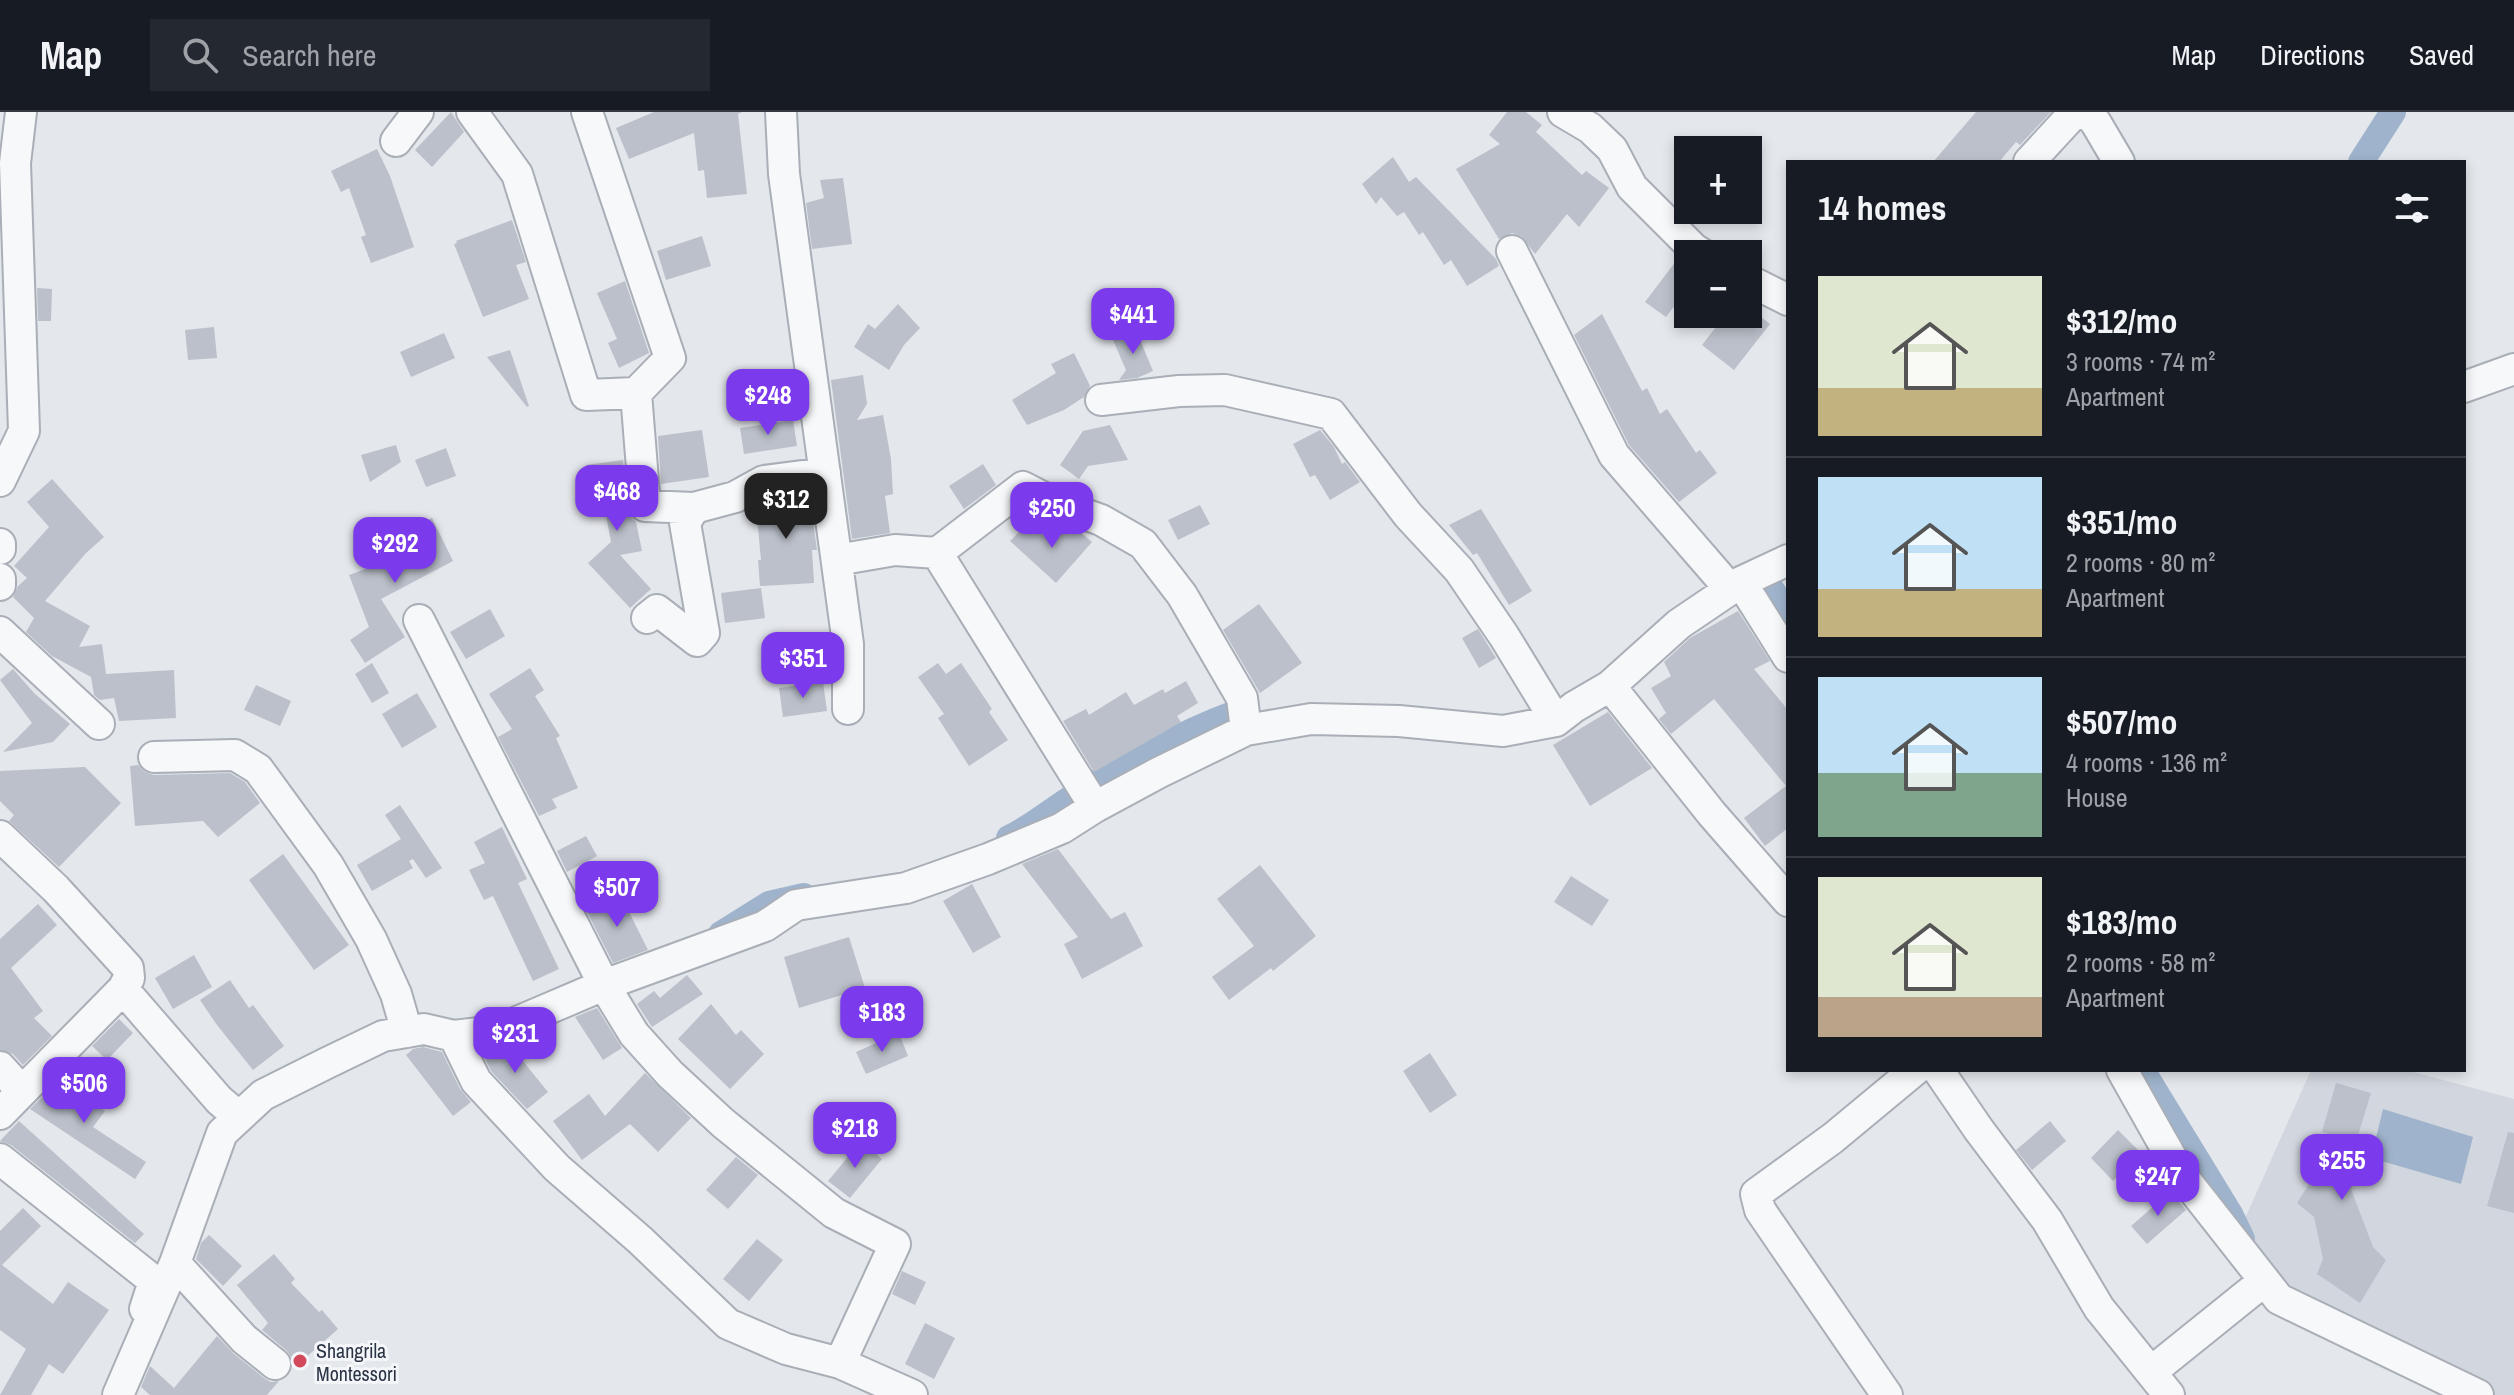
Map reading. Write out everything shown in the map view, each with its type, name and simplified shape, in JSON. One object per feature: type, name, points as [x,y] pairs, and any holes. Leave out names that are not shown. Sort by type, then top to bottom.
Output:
[{"type":"street","points":[[0,481],[24,431],[10,270],[7,162],[21,112]]},
{"type":"street","points":[[396,141],[418,112]]},
{"type":"street","points":[[472,112],[517,174],[586,395],[636,393],[670,358],[587,112]]},
{"type":"street","points":[[781,112],[784,174],[848,644],[848,709]]},
{"type":"street","points":[[1563,112],[1590,128],[1612,149],[1632,187],[1685,240]]},
{"type":"street","points":[[2031,160],[2075,112]]},
{"type":"street","points":[[2087,112],[2118,160]]},
{"type":"street","points":[[1512,251],[1614,455],[1735,585],[1786,654]]},
{"type":"street","points":[[1762,287],[1786,299]]},
{"type":"street","points":[[2466,386],[2514,369]]},
{"type":"street","points":[[1101,400],[1179,391],[1225,390],[1331,414],[1408,515],[1459,570],[1556,721]]},
{"type":"street","points":[[636,393],[645,506],[694,508],[735,497],[764,481],[825,473]]},
{"type":"street","points":[[837,560],[895,550],[937,553],[1023,487],[1054,503],[1101,520],[1143,544],[1182,595],[1242,698],[1246,730]]},
{"type":"street","points":[[647,618],[657,610],[697,641],[704,633],[685,523],[694,508]]},
{"type":"street","points":[[937,553],[1090,797]]},
{"type":"street","points":[[118,1395],[175,1263],[222,1133],[263,1095],[383,1036],[424,1029],[454,1036],[496,1031],[604,985],[739,937],[765,926],[796,905],[906,888],[988,859],[1062,828],[1090,797],[1246,730],[1311,719],[1351,718],[1503,731],[1556,721],[1610,686],[1679,624],[1735,585],[1786,561]]},
{"type":"street","points":[[0,579],[0,585]]},
{"type":"street","points":[[419,620],[604,985],[634,1034],[670,1074],[723,1123],[834,1213],[895,1244],[840,1363]]},
{"type":"street","points":[[0,632],[99,724]]},
{"type":"street","points":[[1610,686],[1712,814],[1786,899]]},
{"type":"street","points":[[154,757],[235,755],[258,769],[328,865],[371,939],[396,994],[407,1032]]},
{"type":"street","points":[[0,836],[56,889],[128,968],[129,978],[123,989],[0,1114]]},
{"type":"street","points":[[123,989],[194,1067],[219,1100],[239,1117]]},
{"type":"street","points":[[454,1036],[476,1081],[557,1168],[728,1324],[786,1349],[840,1363],[912,1395]]},
{"type":"street","points":[[0,1067],[21,1090]]},
{"type":"street","points":[[1887,1395],[1760,1210],[1756,1194],[1833,1138],[1913,1072]]},
{"type":"street","points":[[1939,1072],[2047,1220],[2099,1308],[2160,1383],[2264,1281]]},
{"type":"street","points":[[2123,1072],[2180,1173],[2279,1299],[2478,1395]]},
{"type":"street","points":[[0,1159],[154,1281],[110,1395]]},
{"type":"street","points":[[175,1263],[244,1339],[275,1364]]},
{"type":"shaded area","points":[[2310,1072],[2413,1072],[2514,1099],[2514,1395],[2493,1395],[2275,1287],[2239,1232]]},
{"type":"water","points":[[2383,1109],[2473,1137],[2461,1184],[2371,1158]]},
{"type":"building","points":[[451,112],[464,132],[432,167],[415,150]]},
{"type":"building","points":[[654,112],[742,112],[738,114],[747,194],[707,198],[704,170],[698,171],[694,133],[629,159],[616,128]]},
{"type":"building","points":[[1507,112],[1526,112],[1542,125],[1536,132],[1582,175],[1586,171],[1609,188],[1579,227],[1567,214],[1535,254],[1521,236],[1512,233],[1499,239],[1456,169],[1500,144],[1489,135]]},
{"type":"building","points":[[1976,112],[2051,112],[2020,145],[2016,142],[2001,160],[1935,160]]},
{"type":"building","points":[[377,149],[390,176],[414,247],[371,263],[361,237],[366,235],[349,188],[341,192],[331,171]]},
{"type":"building","points":[[1393,157],[1409,182],[1416,177],[1496,259],[1499,266],[1467,286],[1451,260],[1444,265],[1423,232],[1419,235],[1404,212],[1397,216],[1381,197],[1376,204],[1362,184]]},
{"type":"building","points":[[843,178],[852,244],[812,249],[806,203],[824,198],[820,180]]},
{"type":"building","points":[[512,220],[526,262],[516,265],[529,299],[483,317],[454,244]]},
{"type":"building","points":[[702,236],[711,266],[666,280],[657,251]]},
{"type":"building","points":[[1674,264],[1674,306],[1666,317],[1645,302]]},
{"type":"building","points":[[625,281],[649,353],[619,368],[608,343],[617,339],[597,293]]},
{"type":"building","points":[[37,288],[52,289],[51,321],[38,321]]},
{"type":"building","points":[[898,304],[920,328],[904,345],[889,370],[854,347],[868,324],[875,329]]},
{"type":"building","points":[[1602,314],[1642,391],[1647,388],[1660,414],[1667,409],[1696,453],[1700,450],[1717,473],[1679,502],[1629,445],[1574,335]]},
{"type":"building","points":[[1762,318],[1770,324],[1734,370],[1702,345],[1715,328],[1762,328]]},
{"type":"building","points":[[214,327],[217,358],[188,360],[185,330]]},
{"type":"building","points":[[1136,330],[1153,371],[1137,378],[1119,380],[1126,370],[1113,340]]},
{"type":"building","points":[[444,333],[455,358],[411,377],[400,352]]},
{"type":"building","points":[[510,350],[529,406],[527,407],[487,357]]},
{"type":"building","points":[[1074,353],[1090,386],[1084,397],[1064,410],[1027,425],[1012,400],[1056,373],[1051,364]]},
{"type":"building","points":[[863,375],[867,404],[857,420],[883,415],[891,459],[893,494],[885,496],[890,533],[852,539],[831,380]]},
{"type":"building","points":[[793,420],[797,446],[744,454],[740,428]]},
{"type":"building","points":[[1110,425],[1128,460],[1088,466],[1079,479],[1060,465],[1083,431]]},
{"type":"building","points":[[702,430],[709,477],[661,484],[658,436]]},
{"type":"building","points":[[1320,430],[1334,447],[1342,464],[1345,462],[1360,482],[1330,500],[1315,475],[1310,477],[1293,444]]},
{"type":"building","points":[[396,445],[401,462],[370,482],[361,455]]},
{"type":"building","points":[[446,448],[456,476],[426,487],[415,460]]},
{"type":"building","points":[[623,460],[627,508],[636,522],[642,551],[620,555],[651,589],[630,608],[588,563],[611,542],[601,488],[589,490],[586,465]]},
{"type":"building","points":[[983,464],[996,485],[964,509],[949,486]]},
{"type":"building","points":[[52,479],[104,537],[45,601],[90,626],[79,647],[102,644],[106,674],[174,670],[176,718],[119,721],[114,698],[100,700],[94,695],[91,677],[52,656],[26,632],[34,618],[13,597],[18,586],[27,578],[14,566],[49,527],[27,502]]},
{"type":"building","points":[[809,493],[817,550],[812,550],[814,583],[760,586],[756,506],[770,498]]},
{"type":"building","points":[[1200,505],[1210,524],[1178,540],[1168,520]]},
{"type":"building","points":[[1481,509],[1532,591],[1509,605],[1477,553],[1473,555],[1449,525]]},
{"type":"building","points":[[432,518],[453,561],[381,599],[405,637],[365,663],[350,640],[369,627],[349,575],[401,556],[392,536]]},
{"type":"building","points":[[1028,523],[1052,542],[1066,527],[1080,532],[1092,542],[1056,583],[1010,541]]},
{"type":"building","points":[[761,588],[765,618],[725,623],[721,593]]},
{"type":"building","points":[[1259,604],[1302,663],[1260,693],[1223,630]]},
{"type":"building","points":[[490,609],[505,636],[466,659],[450,632]]},
{"type":"building","points":[[1738,611],[1770,661],[1754,669],[1786,708],[1786,786],[1714,699],[1671,734],[1659,719],[1666,713],[1651,688],[1671,676],[1664,662],[1690,638]]},
{"type":"building","points":[[1478,629],[1496,658],[1479,668],[1462,638]]},
{"type":"building","points":[[372,663],[389,693],[372,703],[355,674]]},
{"type":"building","points":[[938,663],[946,674],[961,663],[992,709],[989,712],[1008,740],[969,766],[938,718],[944,714],[918,677]]},
{"type":"building","points":[[530,668],[544,690],[535,696],[560,736],[556,738],[578,788],[552,799],[557,808],[539,816],[498,737],[512,729],[489,694]]},
{"type":"building","points":[[13,669],[34,693],[70,724],[53,742],[3,752],[32,723],[0,680]]},
{"type":"building","points":[[1186,681],[1198,703],[1177,716],[1181,722],[1094,772],[1063,721],[1086,709],[1089,715],[1126,692],[1134,705]]},
{"type":"building","points":[[823,682],[827,711],[783,717],[779,688]]},
{"type":"building","points":[[256,685],[291,701],[280,726],[244,710]]},
{"type":"building","points":[[417,693],[437,727],[402,748],[382,714]]},
{"type":"building","points":[[1608,712],[1652,768],[1590,806],[1553,745]]},
{"type":"building","points":[[138,765],[154,775],[230,773],[245,782],[260,803],[218,837],[203,821],[135,826],[130,766]]},
{"type":"building","points":[[85,767],[121,803],[59,867],[9,821],[14,815],[0,801],[0,771]]},
{"type":"building","points":[[1786,786],[1786,830],[1765,846],[1744,818]]},
{"type":"building","points":[[400,805],[442,868],[426,878],[413,859],[409,861],[413,868],[372,891],[357,865],[401,839],[385,815]]},
{"type":"building","points":[[502,827],[527,879],[518,883],[559,969],[533,981],[493,896],[484,900],[469,870],[485,863],[474,842]]},
{"type":"building","points":[[586,836],[597,856],[567,872],[557,851]]},
{"type":"building","points":[[1058,849],[1111,919],[1125,912],[1143,946],[1082,979],[1064,944],[1078,937],[1022,864]]},
{"type":"building","points":[[283,854],[349,945],[314,970],[249,880]]},
{"type":"building","points":[[1260,865],[1316,936],[1273,971],[1271,968],[1229,1000],[1212,977],[1254,946],[1217,899]]},
{"type":"building","points":[[1571,876],[1609,900],[1592,926],[1554,902]]},
{"type":"building","points":[[972,884],[1001,937],[973,953],[943,901]]},
{"type":"building","points":[[619,892],[648,950],[613,963],[586,910]]},
{"type":"building","points":[[38,904],[57,925],[11,968],[43,1011],[34,1018],[52,1036],[23,1065],[13,1054],[0,1050],[0,939]]},
{"type":"building","points":[[849,937],[865,988],[799,1008],[784,957]]},
{"type":"building","points":[[194,955],[212,987],[173,1009],[155,978]]},
{"type":"building","points":[[687,975],[703,994],[652,1027],[637,1004],[654,991],[660,998]]},
{"type":"building","points":[[230,980],[249,1008],[253,1005],[284,1046],[253,1070],[200,1000]]},
{"type":"building","points":[[711,1004],[736,1035],[741,1030],[764,1054],[730,1089],[678,1039]]},
{"type":"building","points":[[597,1008],[622,1048],[603,1060],[575,1017]]},
{"type":"building","points":[[119,1019],[133,1033],[107,1060],[92,1046]]},
{"type":"building","points":[[899,1033],[908,1056],[866,1074],[856,1052]]},
{"type":"building","points":[[510,1045],[548,1092],[527,1109],[491,1071],[482,1052]]},
{"type":"building","points":[[423,1047],[442,1052],[460,1089],[471,1102],[453,1116],[406,1055],[413,1049]]},
{"type":"building","points":[[1430,1053],[1457,1095],[1430,1113],[1403,1071]]},
{"type":"building","points":[[645,1073],[691,1118],[658,1152],[630,1124],[582,1160],[553,1121],[589,1094],[605,1116]]},
{"type":"building","points":[[61,1078],[105,1111],[93,1127],[146,1162],[135,1179],[30,1109]]},
{"type":"building","points":[[2336,1083],[2371,1093],[2348,1168],[2356,1176],[2351,1189],[2373,1247],[2386,1260],[2360,1303],[2317,1274],[2323,1259],[2314,1217],[2297,1203],[2339,1137],[2322,1132]]},
{"type":"building","points":[[19,1121],[144,1234],[135,1243],[11,1145],[0,1141]]},
{"type":"building","points":[[2050,1121],[2066,1141],[2032,1170],[2016,1150]]},
{"type":"building","points":[[2118,1130],[2141,1153],[2113,1181],[2091,1158]]},
{"type":"building","points":[[2508,1132],[2514,1133],[2514,1213],[2487,1206]]},
{"type":"building","points":[[861,1141],[882,1159],[850,1198],[828,1181]]},
{"type":"building","points":[[736,1157],[758,1175],[728,1209],[706,1190]]},
{"type":"building","points":[[2170,1192],[2186,1210],[2147,1244],[2131,1226]]},
{"type":"building","points":[[23,1208],[41,1226],[2,1265],[53,1304],[68,1282],[109,1310],[63,1374],[49,1364],[31,1395],[0,1395],[26,1349],[0,1330],[0,1231]]},
{"type":"building","points":[[209,1235],[242,1266],[223,1286],[196,1259],[201,1243]]},
{"type":"building","points":[[757,1239],[783,1260],[749,1301],[723,1279]]},
{"type":"building","points":[[274,1254],[295,1279],[291,1283],[338,1329],[293,1365],[287,1351],[262,1330],[268,1323],[237,1285]]},
{"type":"building","points":[[902,1271],[926,1282],[915,1305],[892,1294]]},
{"type":"building","points":[[925,1323],[955,1338],[934,1379],[905,1364]]},
{"type":"building","points":[[217,1336],[264,1378],[271,1382],[279,1381],[267,1395],[150,1395],[141,1387],[150,1366],[174,1388]]},
{"type":"waterway","points":[[2362,160],[2393,112]]},
{"type":"waterway","points":[[1772,590],[1786,613]]},
{"type":"waterway","points":[[1009,838],[1134,761],[1233,714]]},
{"type":"waterway","points":[[721,934],[769,904],[804,896]]},
{"type":"waterway","points":[[2143,1072],[2242,1239]]},
{"type":"place","name":"Shangrila Montessori","points":[[300,1361]]}]
